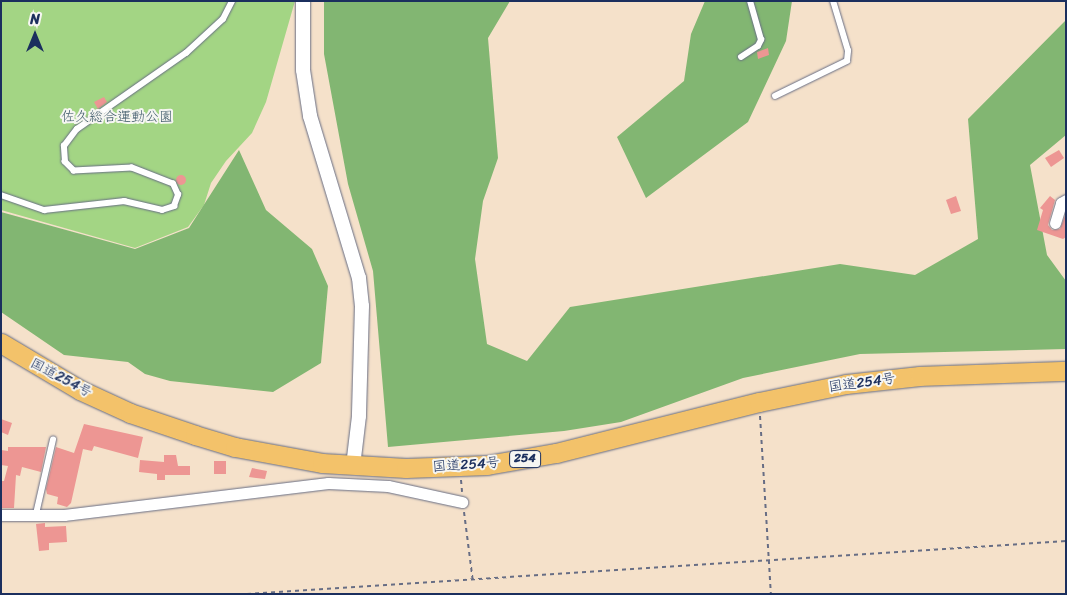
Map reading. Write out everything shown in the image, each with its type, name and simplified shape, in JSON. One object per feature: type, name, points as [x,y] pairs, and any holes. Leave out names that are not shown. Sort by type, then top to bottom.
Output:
[{"type":"highway","name":"国道254号","points":[[1,343],[80,390],[176,429],[268,454],[353,466],[460,467],[573,450],[759,402],[884,380],[1066,371]]},
{"type":"street","points":[[303,1],[302,47],[309,109],[357,272],[362,306],[359,416],[353,466]]},
{"type":"street","points":[[1056,224],[1061,202],[1066,200]]},
{"type":"street","points":[[1,515],[64,515],[328,483],[388,486],[462,502]]},
{"type":"lane","points":[[1,195],[44,210],[124,201],[162,210],[174,206],[178,195],[173,184],[132,168],[74,171],[65,162],[64,146],[77,129],[186,53],[223,19],[232,1]]},
{"type":"lane","points":[[741,57],[758,46],[760,40],[750,1]]},
{"type":"lane","points":[[775,96],[847,61],[848,51],[833,1]]},
{"type":"lane","points":[[36,514],[53,440]]},
{"type":"path","points":[[759,402],[771,594]]},
{"type":"path","points":[[460,467],[462,502],[473,582]]},
{"type":"path","points":[[247,594],[473,582],[1066,541]]},
{"type":"green space","name":"佐久総合運動公園","points":[[1,1],[295,1],[266,102],[252,133],[226,161],[211,183],[204,205],[188,227],[135,248],[1,210]]},
{"type":"green space","points":[[324,1],[510,1],[488,38],[498,158],[483,201],[475,259],[487,344],[527,361],[570,307],[840,264],[915,275],[978,239],[968,119],[1066,20],[1066,135],[1030,165],[1047,255],[1066,281],[1066,349],[860,354],[743,378],[621,422],[564,431],[388,447],[373,271],[348,184],[324,54]]},
{"type":"green space","points":[[705,1],[792,1],[786,41],[748,122],[646,198],[617,137],[684,81],[691,34]]},
{"type":"green space","points":[[239,150],[266,210],[312,249],[328,286],[321,363],[273,392],[170,381],[145,374],[128,362],[64,355],[1,312],[1,212],[135,249],[189,228]]},
{"type":"building","points":[[768,48],[769,55],[758,59],[757,52]]},
{"type":"building","points":[[104,97],[107,102],[98,109],[94,102]]},
{"type":"building","points":[[1059,150],[1064,158],[1051,167],[1045,158]]},
{"type":"building","points":[[179,175],[183,175],[186,180],[185,184],[179,185],[176,182],[176,178]]},
{"type":"building","points":[[956,196],[961,211],[951,214],[946,200]]},
{"type":"building","points":[[1050,196],[1055,200],[1048,225],[1052,230],[1060,229],[1066,213],[1066,237],[1063,239],[1037,230],[1043,210],[1040,208]]},
{"type":"building","points":[[1,419],[12,423],[8,435],[1,432]]},
{"type":"building","points":[[84,424],[143,437],[138,458],[94,446],[92,451],[83,449],[71,503],[67,507],[57,504],[58,497],[47,494],[46,489],[56,447],[74,453]]},
{"type":"building","points":[[8,447],[46,447],[41,472],[22,467],[20,476],[16,475],[14,508],[1,508],[1,481],[4,481],[8,466],[1,465],[1,450],[8,451]]},
{"type":"building","points":[[164,455],[176,455],[178,466],[190,466],[190,475],[165,475],[165,480],[157,480],[157,474],[139,472],[140,460],[164,462]]},
{"type":"building","points":[[214,461],[226,461],[226,474],[214,474]]},
{"type":"building","points":[[252,468],[267,471],[265,479],[249,477]]},
{"type":"building","points":[[45,523],[45,527],[66,526],[67,542],[49,543],[49,550],[39,551],[36,524]]}]
